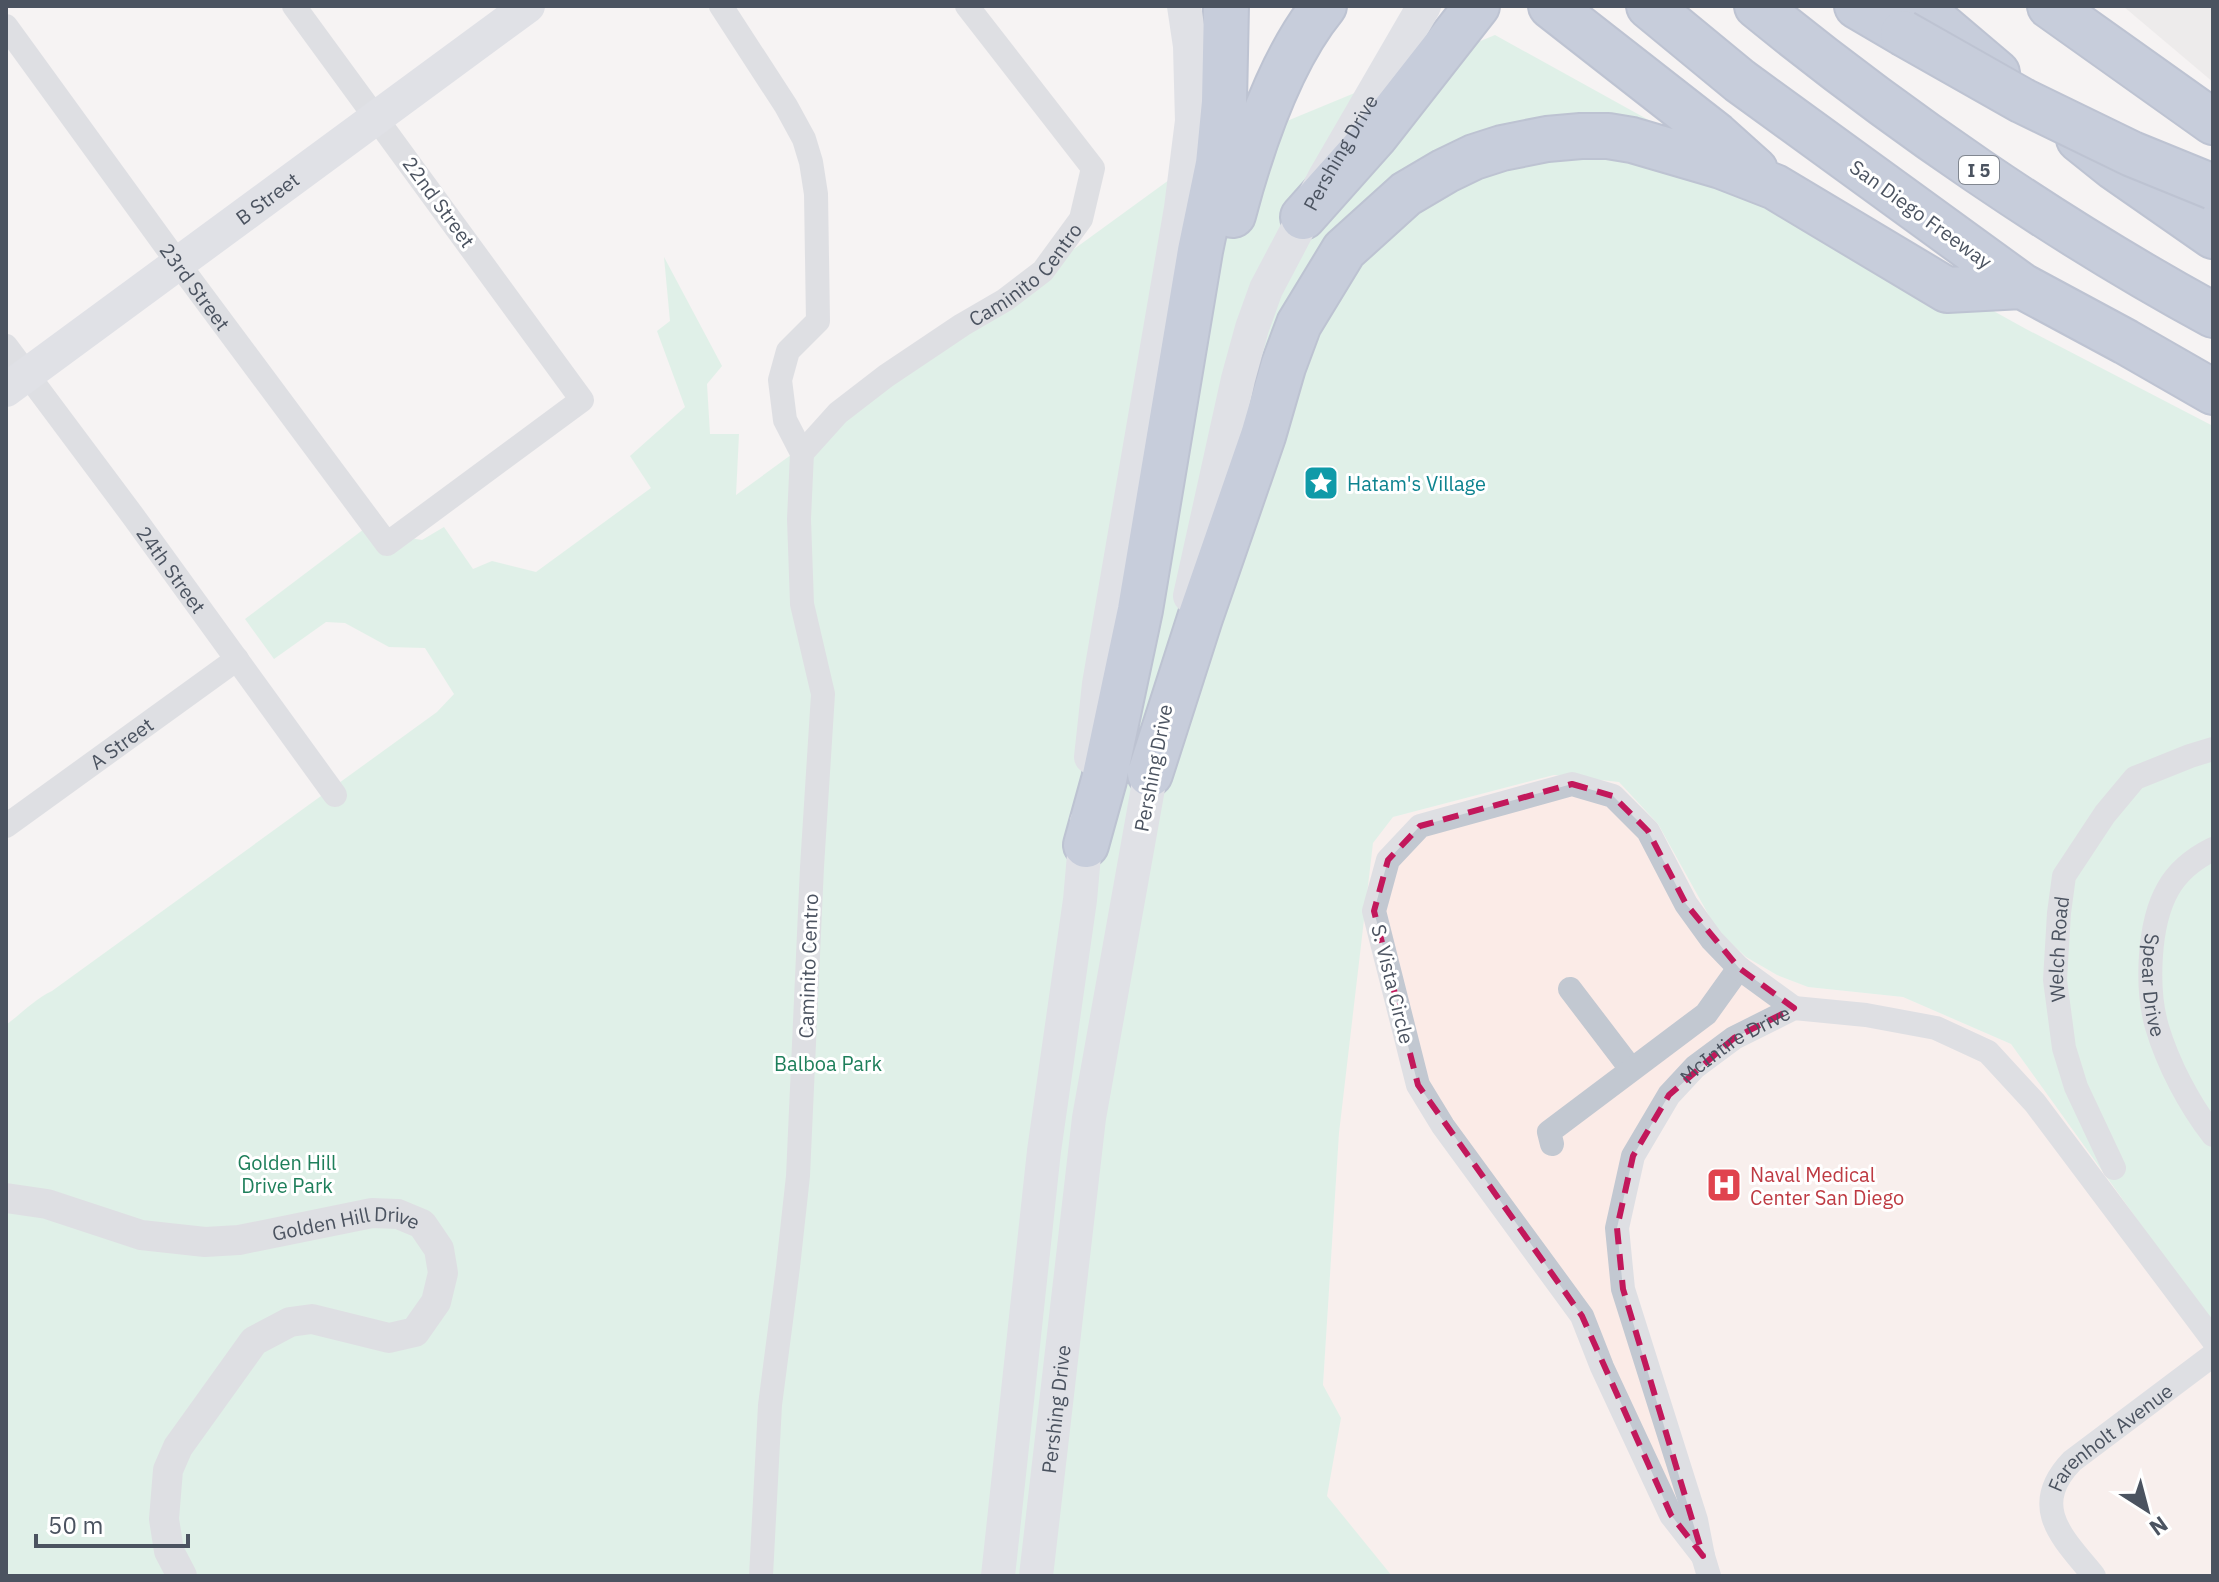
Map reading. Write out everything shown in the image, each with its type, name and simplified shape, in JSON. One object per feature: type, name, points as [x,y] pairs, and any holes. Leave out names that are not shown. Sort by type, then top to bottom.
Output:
[{"type":"highway","points":[[1086,845],[1108,765],[1140,610],[1200,251],[1218,164],[1224,102],[1226,6]]},
{"type":"highway","points":[[1151,542],[1248,161],[1280,82],[1308,25],[1324,6]]},
{"type":"highway","points":[[1303,217],[1376,135],[1477,6]]},
{"type":"highway","name":"San Diego Freeway","points":[[1649,6],[1740,81],[2022,286],[2213,392]]},
{"type":"highway","name":"I 5","points":[[1757,6],[1893,110],[1984,174],[2213,315]]},
{"type":"highway","points":[[1857,6],[2023,101],[2132,154],[2213,187]]},
{"type":"highway","points":[[1918,6],[2114,167],[2213,236]]},
{"type":"highway","points":[[2050,6],[2213,120]]},
{"type":"highway","points":[[2089,6],[2213,120]]},
{"type":"highway","points":[[1564,16],[1716,135],[1775,187]]},
{"type":"highway","points":[[1150,774],[1299,324],[1344,250],[1406,194],[1445,171],[1502,148],[1547,139],[1608,136],[1632,140],[1721,166],[1775,187],[1947,290],[2022,286]]},
{"type":"main road","name":"B Street","points":[[17,382],[528,6]]},
{"type":"main road","name":"Pershing Drive","points":[[998,1576],[1044,1151],[1086,845],[1089,773],[1099,684],[1181,208],[1192,121],[1190,46],[1184,6]]},
{"type":"main road","name":"Pershing Drive","points":[[1036,1576],[1089,1118],[1150,774],[1238,379],[1266,289],[1303,217],[1424,6]]},
{"type":"street","name":"22nd Street","points":[[294,6],[582,400],[387,544]]},
{"type":"street","name":"Caminito Centro","points":[[721,6],[804,139],[816,194],[818,321],[788,351],[780,380],[785,420],[802,453],[799,519],[802,604],[823,694],[798,1176],[770,1405],[761,1576]]},
{"type":"street","name":"Caminito Centro","points":[[802,453],[838,413],[886,376],[1005,300],[1043,271],[1081,219],[1093,168],[967,6]]},
{"type":"street","name":"23rd Street","points":[[6,26],[387,544]]},
{"type":"street","name":"24th Street","points":[[6,346],[17,382],[237,659],[335,795]]},
{"type":"street","name":"A Street","points":[[6,826],[237,659]]},
{"type":"street","name":"Welch Road","points":[[2114,1168],[2076,1087],[2064,1048],[2055,980],[2064,876],[2105,814],[2135,778],[2213,749]]},
{"type":"street","name":"S. Vista Circle","points":[[1706,1566],[1671,1515],[1602,1367],[1582,1316],[1443,1126],[1418,1085],[1374,911],[1388,860],[1420,826],[1572,784],[1613,796],[1648,831],[1686,904],[1712,940],[1739,968],[1794,1008]]},
{"type":"street","name":"Spear Drive","points":[[2213,849],[2198,856],[2167,890],[2153,933],[2149,981],[2157,1026],[2176,1075],[2213,1133]]},
{"type":"street","points":[[1552,1144],[1549,1132],[1706,1014],[1739,968]]},
{"type":"street","points":[[1570,989],[1631,1069]]},
{"type":"street","name":"McIntire Drive","points":[[1706,1566],[1696,1520],[1623,1289],[1617,1228],[1633,1156],[1669,1095],[1695,1067],[1734,1038],[1794,1008],[1866,1015],[1936,1028],[1988,1052],[2035,1103],[2213,1340]]},
{"type":"street","name":"Golden Hill Drive","points":[[6,1198],[47,1204],[141,1235],[205,1242],[239,1240],[372,1213],[398,1214],[422,1224],[439,1249],[443,1273],[436,1302],[415,1332],[389,1338],[312,1319],[290,1322],[254,1341],[178,1447],[168,1470],[164,1519],[169,1551],[182,1576]]},
{"type":"street","name":"Farenholt Avenue","points":[[2094,1576],[2053,1521],[2050,1509],[2052,1491],[2059,1474],[2213,1355]]},
{"type":"highlighted area","points":[[1572,784],[1613,796],[1648,831],[1686,904],[1739,968],[1794,1008],[1734,1038],[1669,1095],[1633,1156],[1617,1228],[1623,1289],[1703,1556],[1671,1515],[1582,1316],[1418,1085],[1374,911],[1388,860],[1420,826]]},
{"type":"shaded area","points":[[2123,6],[2213,6],[2213,82]]},
{"type":"shaded area","name":"Naval Medical Center San Diego","points":[[1554,775],[1619,782],[1658,824],[1717,930],[1746,957],[1777,975],[1808,987],[1903,997],[2011,1044],[2213,1325],[2213,1576],[1391,1576],[1323,1494],[1323,1385],[1356,863],[1393,817]]},
{"type":"green space","name":"Balboa Park","points":[[1495,35],[2026,329],[2213,426],[2213,1325],[2011,1044],[1903,997],[1808,987],[1777,975],[1746,957],[1717,930],[1658,824],[1619,782],[1554,775],[1393,817],[1373,843],[1339,1133],[1323,1385],[1341,1418],[1327,1496],[1392,1576],[6,1576],[6,1025],[437,712],[454,694],[425,648],[389,647],[345,623],[326,622],[274,659],[245,619],[368,526],[387,534],[422,540],[444,527],[473,569],[492,561],[536,572],[651,488],[630,456],[685,407],[657,331],[670,321],[664,257],[722,366],[707,384],[710,434],[739,434],[736,495],[1202,156]]},
{"type":"place","name":"Hatam's Village","points":[[1321,483]]},
{"type":"place","name":"Naval Medical Center San Diego","points":[[1724,1185]]},
{"type":"park label","name":"Golden Hill Drive Park","points":[[287,1174]]}]
